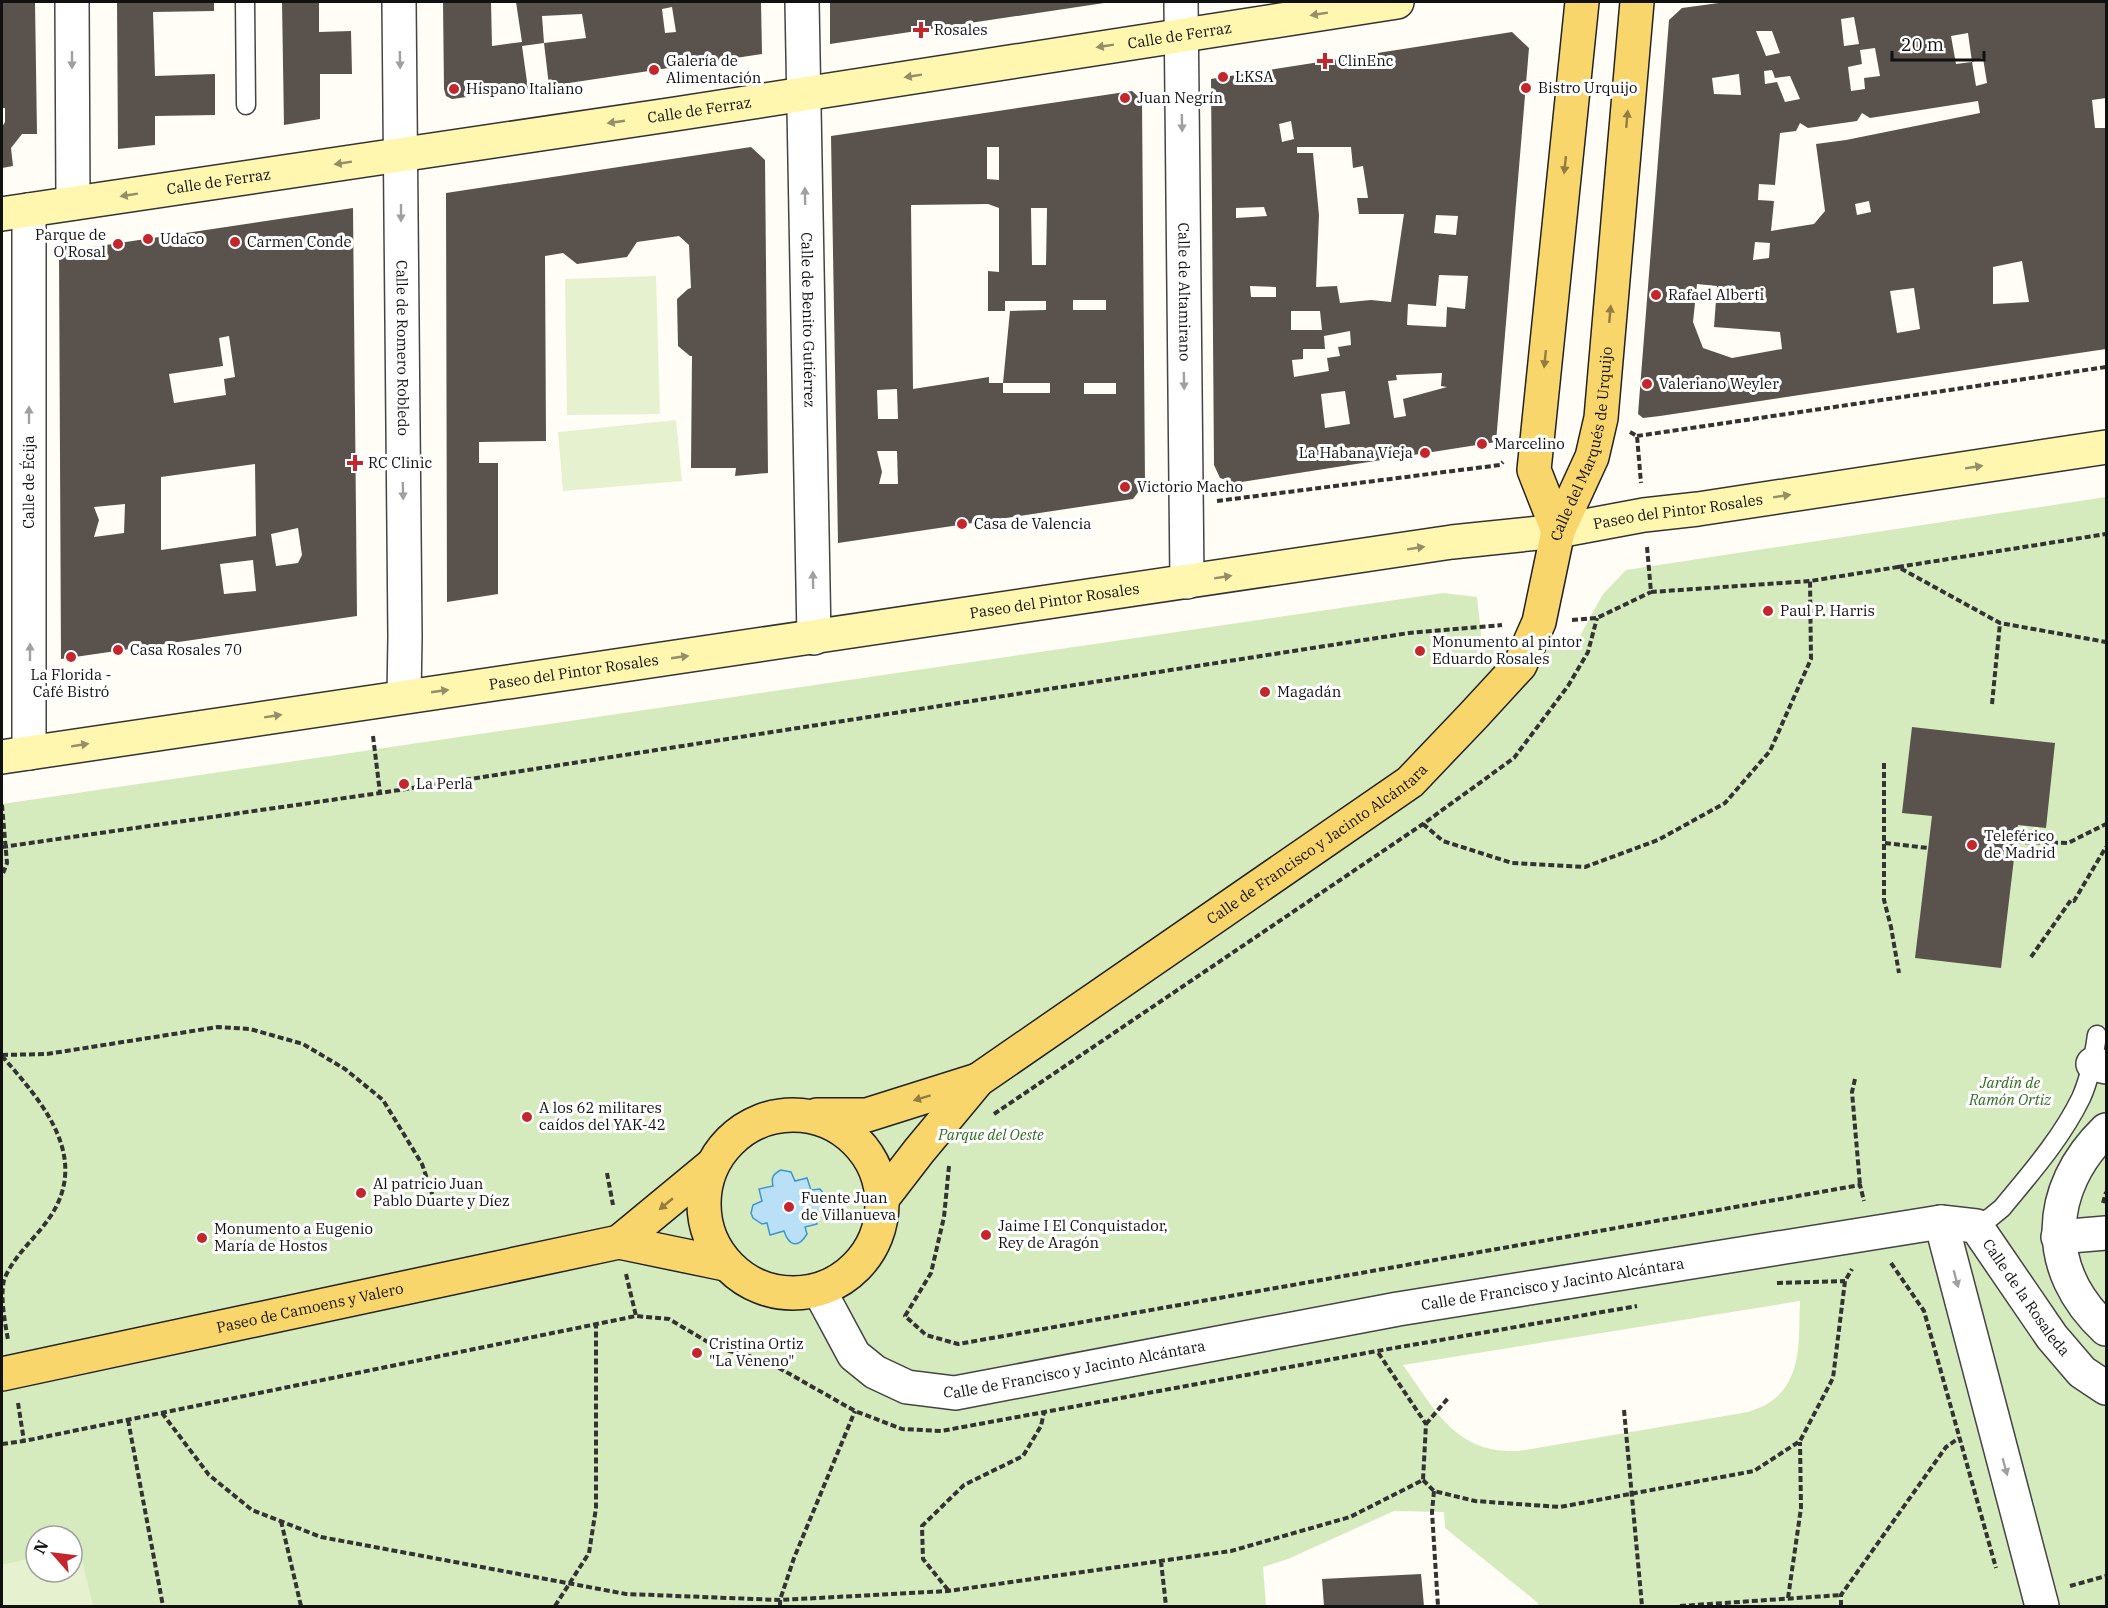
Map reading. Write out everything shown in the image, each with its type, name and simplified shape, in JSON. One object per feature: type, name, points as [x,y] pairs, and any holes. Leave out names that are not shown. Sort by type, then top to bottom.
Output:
[{"type":"main road","name":"Calle de Ferraz","points":[[15,212],[1398,2]]},
{"type":"main road","name":"Calle del Marqués de Urquijo","points":[[1558,531],[1534,470],[1582,2]]},
{"type":"main road","name":"Calle del Marqués de Urquijo","points":[[1558,531],[1592,457],[1601,418],[1638,2]]},
{"type":"main road","name":"Paseo del Pintor Rosales","points":[[15,755],[1452,542],[1558,531],[1644,515],[2106,447]]},
{"type":"main road","name":"Calle de Francisco y Jacinto Alcántara","points":[[882,1199],[918,1151],[978,1080],[1410,782],[1520,665],[1539,622],[1558,531]]},
{"type":"main road","name":"Calle de Francisco y Jacinto Alcántara","points":[[809,1115],[867,1115],[978,1080]]},
{"type":"main road","points":[[619,1242],[711,1166],[728,1142],[751,1124],[779,1115],[809,1115],[837,1125],[860,1144],[876,1170],[882,1199],[879,1229],[866,1256],[845,1277],[819,1290],[794,1294],[768,1291],[745,1281],[725,1264],[711,1242],[704,1217],[704,1191],[711,1166]]},
{"type":"main road","points":[[619,1242],[725,1264]]},
{"type":"main road","name":"Paseo de Camoens y Valero","points":[[2,1374],[619,1242]]},
{"type":"street","points":[[72,2],[73,203]]},
{"type":"street","name":"Calle de Romero Robledo","points":[[399,2],[404,696]]},
{"type":"street","name":"Calle de Benito Gutiérrez","points":[[802,2],[814,638]]},
{"type":"street","name":"Calle de Altamirano","points":[[1181,2],[1186,582]]},
{"type":"street","name":"Calle de Écija","points":[[15,212],[15,755]]},
{"type":"street","points":[[2106,1130],[2084,1154],[2068,1183],[2059,1220],[2058,1237],[2067,1276],[2086,1307],[2106,1329]]},
{"type":"street","points":[[1941,1222],[2042,1606]]},
{"type":"street","name":"Calle de la Rosaleda","points":[[1941,1222],[1976,1226],[2052,1337],[2082,1372],[2106,1388]]},
{"type":"street","name":"Calle de Francisco y Jacinto Alcántara","points":[[819,1290],[854,1355],[875,1372],[907,1387],[955,1393],[1398,1309],[1941,1222]]},
{"type":"street","points":[[2058,1237],[2106,1233]]},
{"type":"lane","points":[[245,2],[246,105]]},
{"type":"lane","points":[[1976,1226],[2002,1208],[2063,1130],[2081,1098],[2099,1055]]},
{"type":"path","points":[[1601,418],[1637,436],[2106,367]]},
{"type":"path","points":[[1206,502],[1500,465],[1537,427]]},
{"type":"path","points":[[1637,436],[1651,592]]},
{"type":"path","points":[[4,847],[380,793],[1410,633],[1597,618],[1651,592],[1810,581],[2106,534]]},
{"type":"path","points":[[1898,567],[2000,623],[2106,642]]},
{"type":"path","points":[[1423,824],[1443,841],[1512,863],[1585,867],[1658,840],[1725,803],[1770,751],[1811,659],[1810,581]]},
{"type":"path","points":[[989,1118],[1423,824],[1514,758],[1568,686],[1588,652],[1597,618]]},
{"type":"path","points":[[1992,704],[2000,623]]},
{"type":"path","points":[[374,736],[380,793]]},
{"type":"path","points":[[1884,763],[1884,900],[1899,973]]},
{"type":"path","points":[[2,806],[7,863],[2,876]]},
{"type":"path","points":[[2016,842],[2068,843],[2106,824]]},
{"type":"path","points":[[1884,843],[1929,848]]},
{"type":"path","points":[[2031,957],[2071,900],[2074,901],[2106,848]]},
{"type":"path","points":[[2,1056],[47,1054],[218,1027],[250,1029],[303,1044],[345,1069],[383,1100],[422,1164],[437,1208]]},
{"type":"path","points":[[2,1056],[50,1115],[63,1147],[65,1183],[51,1215],[8,1273],[4,1282],[2,1304]]},
{"type":"path","points":[[1856,1079],[1852,1092],[1860,1185],[1871,1234],[1923,1311],[1997,1573]]},
{"type":"path","points":[[954,1157],[949,1166],[944,1216],[931,1273],[905,1316],[926,1335],[958,1344],[1860,1185]]},
{"type":"path","points":[[1422,1480],[1434,1491],[1475,1501],[1560,1507],[1754,1472],[1800,1441],[1833,1378],[1845,1281],[1871,1234]]},
{"type":"path","points":[[1775,1283],[1845,1281]]},
{"type":"path","points":[[2,1443],[24,1441],[636,1316],[669,1319],[718,1348],[765,1360],[855,1411],[902,1429],[941,1431],[1638,1306]]},
{"type":"path","points":[[555,1606],[589,1553],[597,1508],[596,1324]]},
{"type":"path","points":[[1377,1351],[1426,1424]]},
{"type":"path","points":[[1422,1480],[1426,1424],[1449,1397]]},
{"type":"path","points":[[1624,1410],[1642,1606]]},
{"type":"path","points":[[780,1606],[794,1558],[855,1411]]},
{"type":"path","points":[[948,1591],[923,1559],[922,1526],[964,1485],[1023,1456],[1041,1426],[1044,1412]]},
{"type":"path","points":[[162,1413],[209,1475],[252,1510],[321,1538],[626,1594],[780,1600],[948,1591],[1231,1551],[1350,1517],[1422,1480]]},
{"type":"path","points":[[1841,1606],[1841,1595],[1946,1447],[1992,1417]]},
{"type":"path","points":[[128,1420],[163,1606]]},
{"type":"path","points":[[1788,1599],[1801,1508],[1800,1441]]},
{"type":"path","points":[[1434,1491],[1432,1512],[1438,1606]]},
{"type":"path","points":[[281,1521],[302,1606]]},
{"type":"path","points":[[1161,1561],[1166,1606]]},
{"type":"path","points":[[1680,1606],[1841,1595]]},
{"type":"green space","points":[[656,276],[660,414],[567,415],[565,279]]},
{"type":"green space","points":[[676,420],[682,481],[563,491],[558,432]]},
{"type":"green space","name":"Parque del Oeste","points":[[2106,497],[2106,1606],[1538,1606],[1538,1603],[1445,1528],[1444,1512],[1394,1511],[1288,1559],[1263,1567],[1266,1606],[2,1606],[2,804],[1443,593],[1477,597],[1482,642],[1580,636],[1603,594],[1626,570]],"holes":[[[1800,1301],[1799,1343],[1794,1369],[1781,1393],[1765,1405],[1748,1412],[1519,1451],[1491,1449],[1462,1437],[1430,1404],[1403,1365]]]},
{"type":"green space","points":[[24,1560],[24,1584],[84,1584],[84,1568],[93,1606],[2,1606],[2,1565]]},
{"type":"water","name":"Fuente Juan de Villanueva","points":[[781,1170],[791,1172],[795,1181],[807,1178],[811,1190],[820,1189],[828,1199],[825,1208],[814,1214],[817,1224],[805,1227],[807,1234],[797,1244],[788,1240],[784,1231],[770,1235],[767,1223],[762,1224],[753,1218],[751,1213],[753,1205],[762,1201],[759,1189],[773,1186],[773,1176]]},
{"type":"building","points":[[2,2],[35,2],[37,134],[22,134],[11,148],[13,166],[2,168],[2,127],[5,122],[5,108],[2,108]]},
{"type":"building","points":[[117,2],[214,2],[214,11],[153,12],[155,76],[215,74],[215,115],[155,116],[155,145],[118,149]]},
{"type":"building","points":[[282,2],[319,2],[319,32],[351,31],[352,74],[320,74],[320,119],[284,125]]},
{"type":"building","points":[[443,2],[491,2],[492,46],[522,42],[516,2],[761,2],[762,54],[549,86],[544,43],[522,46],[528,89],[452,99],[446,96]],"holes":[[[672,7],[676,32],[665,33],[662,9]],[[582,14],[586,38],[544,43],[542,16]]]},
{"type":"building","points":[[830,2],[1104,2],[1104,3],[830,44]]},
{"type":"building","points":[[1726,2],[2106,2],[2106,98],[2092,100],[2095,128],[2106,128],[2106,349],[1660,416],[1643,418],[1638,414],[1669,20],[1682,8]],"holes":[[[1854,17],[1859,44],[1844,46],[1841,19]],[[1756,31],[1772,31],[1780,53],[1766,56]],[[1968,33],[1972,62],[1956,64],[1951,36]],[[1875,48],[1880,76],[1864,78],[1865,89],[1851,91],[1848,67],[1862,64],[1860,50]],[[1983,58],[1987,83],[1976,86],[1972,62]],[[1772,70],[1775,78],[1790,76],[1800,99],[1785,102],[1777,82],[1765,84],[1764,71]],[[1739,74],[1741,95],[1714,94],[1712,78]],[[1978,101],[1980,113],[1816,144],[1825,211],[1814,224],[1771,231],[1774,201],[1758,200],[1759,184],[1775,185],[1780,133],[1796,131],[1800,123],[1808,128],[1857,121],[1862,113],[1870,118]],[[1869,201],[1871,212],[1857,215],[1855,204]],[[1755,242],[1770,243],[1769,258],[1753,260]],[[2022,261],[2029,302],[1993,304],[1993,267]],[[1697,284],[1717,286],[1714,327],[1780,332],[1782,349],[1732,358],[1703,348],[1693,322]],[[1914,288],[1920,329],[1897,333],[1890,291]]]},
{"type":"building","points":[[1512,32],[1529,48],[1496,442],[1235,483],[1220,478],[1214,465],[1211,79]],"holes":[[[1291,121],[1294,139],[1282,142],[1279,124]],[[1297,147],[1351,147],[1353,168],[1363,166],[1368,198],[1357,198],[1359,214],[1404,214],[1391,302],[1371,300],[1340,303],[1337,286],[1316,287],[1319,215],[1313,153],[1297,153]],[[1264,207],[1267,216],[1236,218],[1236,208]],[[1436,215],[1458,216],[1456,235],[1434,233]],[[1439,275],[1468,276],[1465,309],[1447,307],[1446,327],[1407,325],[1408,304],[1436,306]],[[1250,286],[1276,287],[1276,297],[1251,297]],[[1291,311],[1320,311],[1322,330],[1291,330]],[[1350,331],[1351,345],[1338,347],[1340,356],[1327,358],[1329,371],[1294,377],[1292,360],[1303,359],[1303,349],[1325,349],[1324,336]],[[1442,373],[1441,386],[1447,387],[1403,399],[1406,416],[1394,418],[1388,381],[1397,380],[1396,375]],[[1345,391],[1350,424],[1325,428],[1321,394]]]},
{"type":"building","points":[[1132,91],[1142,100],[1145,483],[1133,499],[838,543],[831,136]],"holes":[[[987,147],[999,147],[999,180],[987,179]],[[988,204],[999,208],[999,272],[988,271],[988,311],[1005,311],[1005,301],[1046,301],[1046,310],[1010,311],[1003,383],[989,383],[989,377],[913,389],[911,205]],[[1031,208],[1047,208],[1046,265],[1032,265]],[[1073,300],[1106,300],[1106,310],[1073,310]],[[1003,383],[1050,383],[1050,393],[1003,393]],[[1084,383],[1116,383],[1116,394],[1084,394]],[[897,389],[898,419],[878,419],[877,390]],[[877,451],[897,451],[898,484],[879,484],[882,472]]]},
{"type":"building","points":[[751,147],[765,160],[768,473],[735,476],[736,468],[691,468],[692,356],[678,346],[677,299],[691,288],[689,245],[679,236],[637,242],[627,257],[577,264],[563,253],[545,256],[546,441],[479,442],[479,463],[498,463],[498,594],[447,602],[446,193]]},
{"type":"building","points":[[353,208],[357,616],[61,659],[59,252]],"holes":[[[229,336],[235,377],[224,379],[226,395],[174,403],[169,374],[223,366],[219,338]],[[255,464],[256,536],[161,550],[161,477]],[[125,504],[124,533],[94,537],[99,520],[94,507]],[[298,528],[302,555],[298,563],[276,566],[271,534]],[[253,560],[256,591],[224,594],[220,564]]]},
{"type":"building","name":"Teleférico de Madrid","points":[[1912,727],[2055,743],[2046,828],[2018,825],[2001,968],[1915,958],[1932,816],[1902,813]]},
{"type":"building","points":[[1421,1574],[1424,1606],[1324,1606],[1322,1579]]},
{"type":"place","name":"Rosales","points":[[921,30]]},
{"type":"place","name":"ClinEnc","points":[[1325,61]]},
{"type":"place","name":"Galería de Alimentación","points":[[654,70]]},
{"type":"place","name":"LKSA","points":[[1223,77]]},
{"type":"place","name":"Bistro Urquijo","points":[[1526,88]]},
{"type":"place","name":"Hispano Italiano","points":[[454,89]]},
{"type":"place","name":"Juan Negrín","points":[[1125,98]]},
{"type":"place","name":"Udaco","points":[[148,239]]},
{"type":"place","name":"Carmen Conde","points":[[235,242]]},
{"type":"place","name":"Parque de O'Rosal","points":[[118,244]]},
{"type":"place","name":"Rafael Alberti","points":[[1656,295]]},
{"type":"place","name":"Valeriano Weyler","points":[[1647,384]]},
{"type":"place","name":"Marcelino","points":[[1482,444]]},
{"type":"place","name":"La Habana Vieja","points":[[1425,453]]},
{"type":"place","name":"RC Clinic","points":[[355,463]]},
{"type":"place","name":"Victorio Macho","points":[[1125,487]]},
{"type":"place","name":"Casa de Valencia","points":[[962,524]]},
{"type":"place","name":"Paul P. Harris","points":[[1768,611]]},
{"type":"place","name":"Casa Rosales 70","points":[[118,650]]},
{"type":"place","name":"Monumento al pintor Eduardo Rosales","points":[[1420,651]]},
{"type":"place","name":"La Florida - Café Bistró","points":[[71,657]]},
{"type":"place","name":"Magadán","points":[[1265,692]]},
{"type":"place","name":"La Perla","points":[[404,784]]},
{"type":"place","name":"Teleférico de Madrid","points":[[1972,845]]},
{"type":"place","name":"A los 62 militares caídos del YAK-42","points":[[527,1117]]},
{"type":"place","name":"Al patricio Juan Pablo Duarte y Díez","points":[[361,1193]]},
{"type":"place","name":"Fuente Juan de Villanueva","points":[[789,1207]]},
{"type":"place","name":"Jaime I El Conquistador, Rey de Aragón","points":[[986,1235]]},
{"type":"place","name":"Monumento a Eugenio María de Hostos","points":[[202,1238]]},
{"type":"place","name":"Cristina Ortiz \"La Veneno\"","points":[[697,1353]]},
{"type":"park label","name":"Jardín de Ramón Ortiz","points":[[2010,1092]]}]
